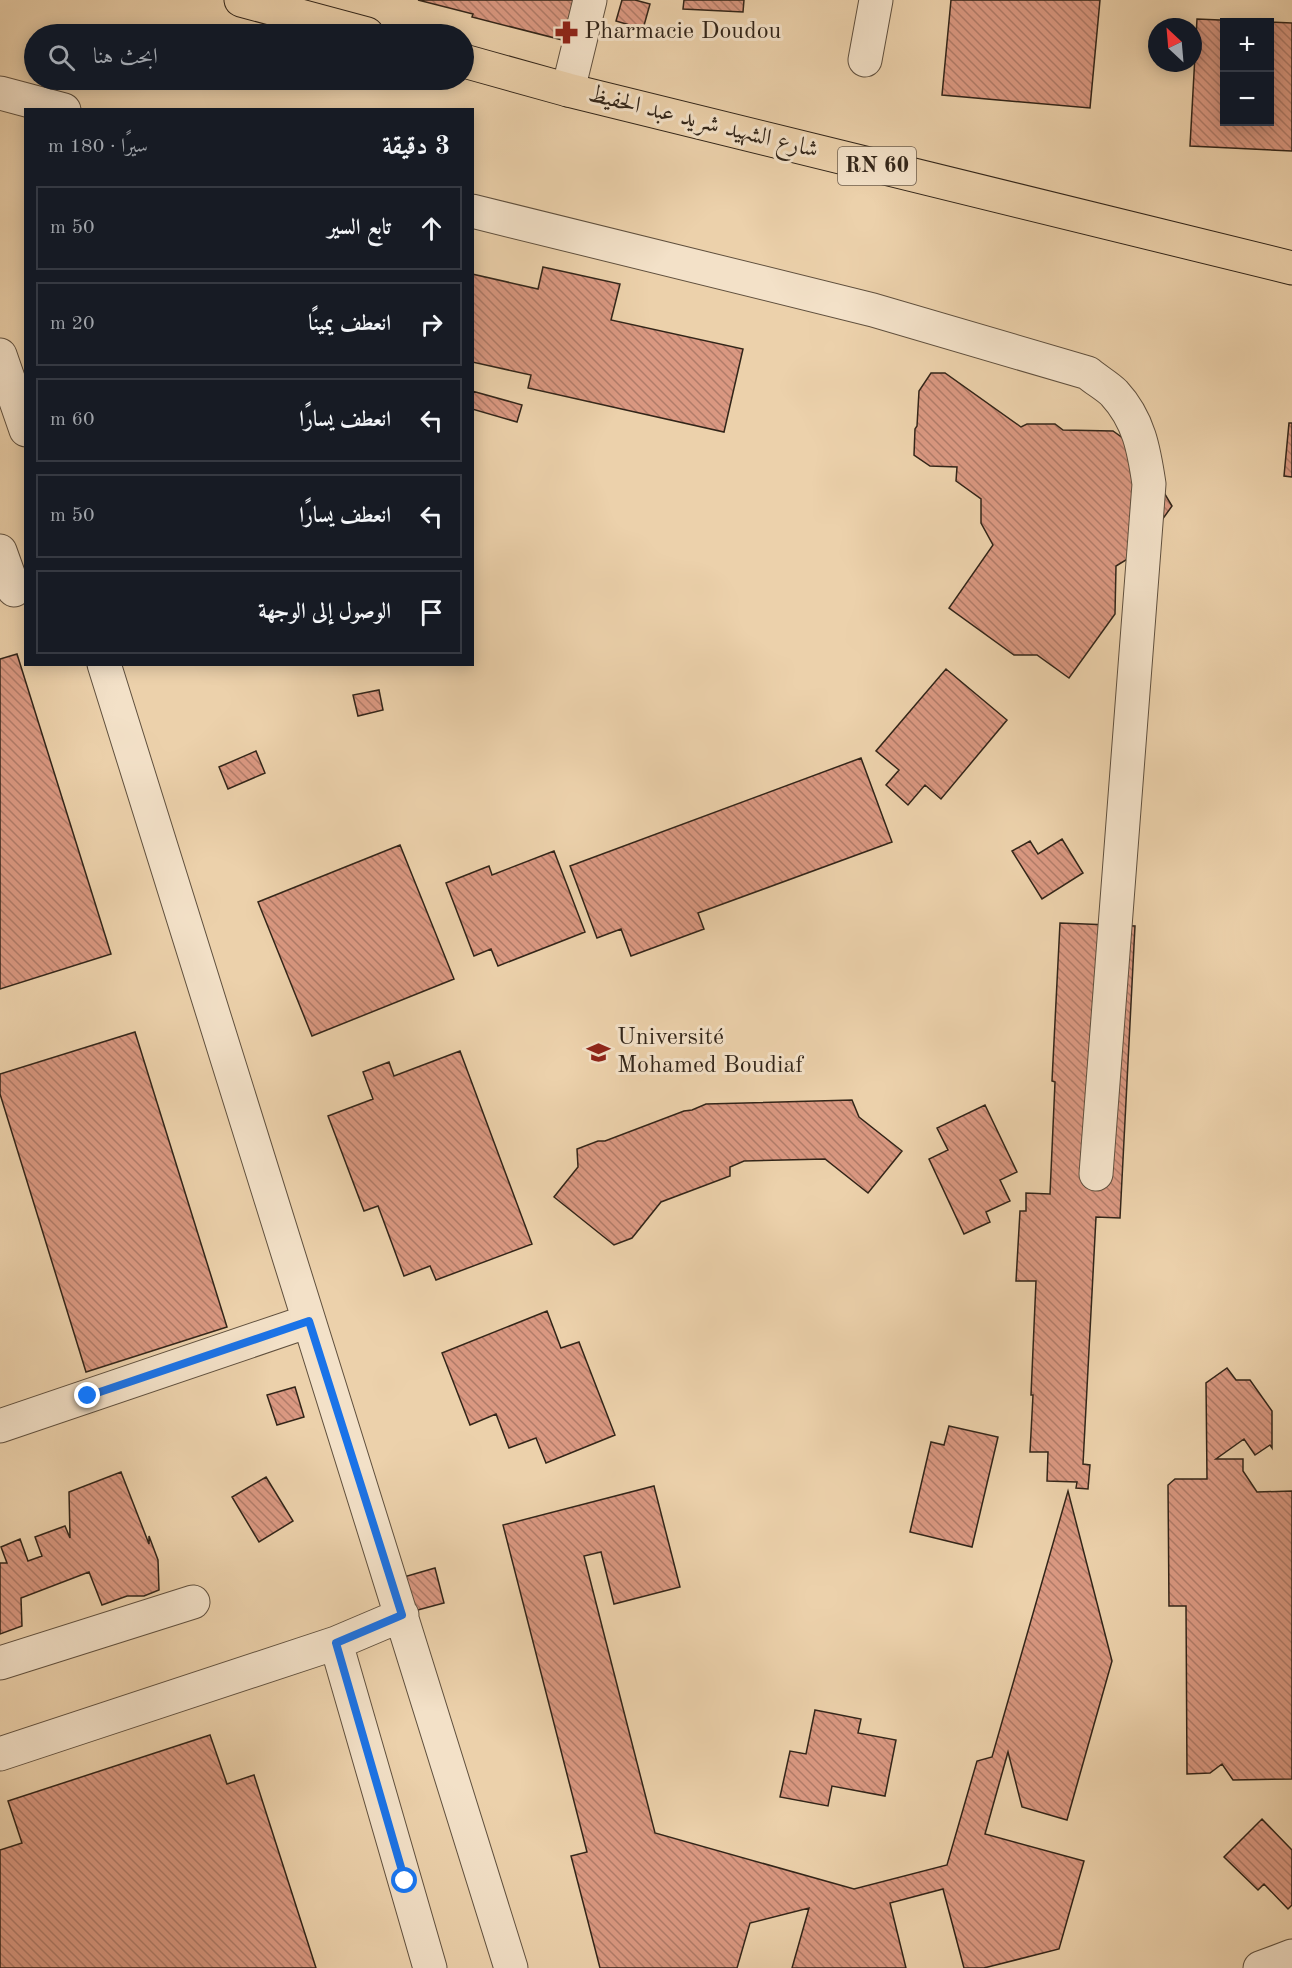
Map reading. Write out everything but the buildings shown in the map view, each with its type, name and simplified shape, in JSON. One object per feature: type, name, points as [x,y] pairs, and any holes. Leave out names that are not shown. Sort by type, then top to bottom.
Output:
[{"type":"main road","points":[[240,0],[330,24]]},
{"type":"main road","name":"شارع الشهيد شريد عبد الحفيظ","points":[[474,64],[568,90],[1292,268]]},
{"type":"street","points":[[568,90],[590,0]]},
{"type":"street","points":[[864,60],[876,0]]},
{"type":"street","points":[[0,93],[56,108]]},
{"type":"street","points":[[474,211],[873,310],[1088,373],[1114,393],[1134,422],[1144,450],[1149,484],[1096,1174]]},
{"type":"street","points":[[0,357],[24,424]]},
{"type":"street","points":[[0,551],[13,590]]},
{"type":"street","points":[[105,666],[511,1968]]},
{"type":"street","points":[[0,1426],[309,1321]]},
{"type":"street","points":[[0,1663],[192,1602]]},
{"type":"street","points":[[0,1754],[336,1643],[402,1615]]},
{"type":"street","points":[[336,1643],[429,1968]]},
{"type":"street","points":[[1260,1968],[1292,1956]]},
{"type":"place","name":"Pharmacie Doudou","points":[[566,32]]},
{"type":"place","name":"Université Mohamed Boudiaf","points":[[599,1052]]},
{"type":"route","points":[[88,1396],[309,1321],[402,1615],[336,1643],[405,1881]]}]
